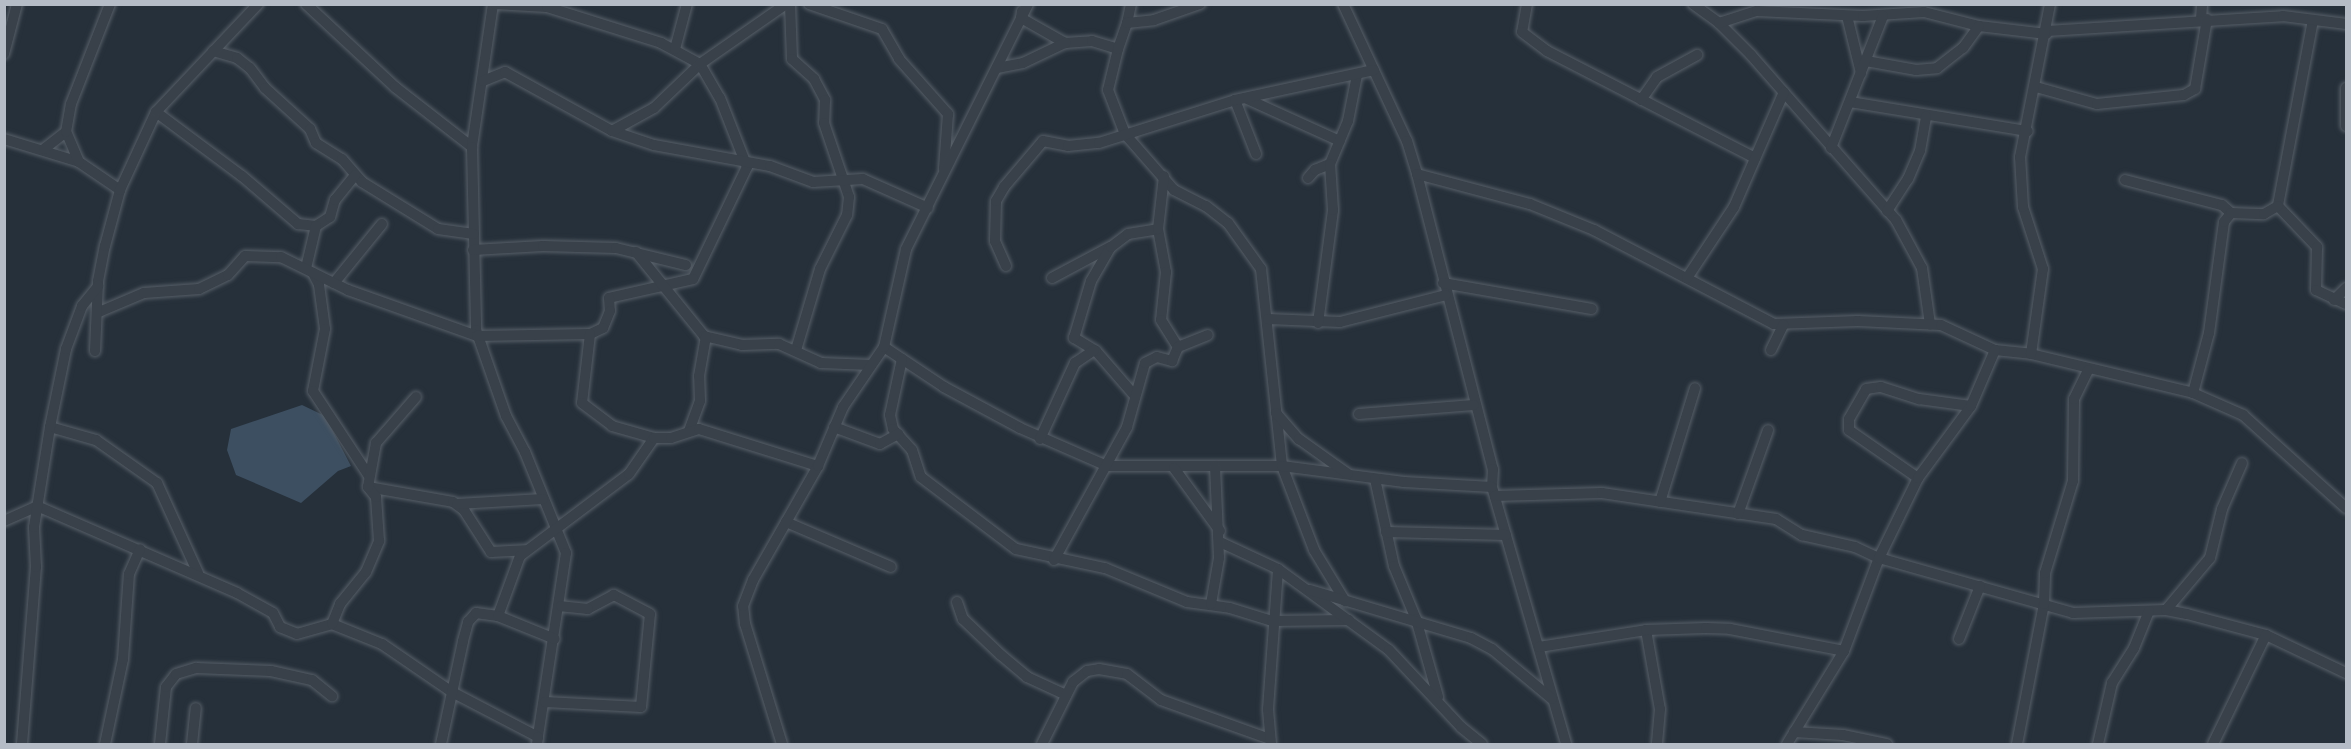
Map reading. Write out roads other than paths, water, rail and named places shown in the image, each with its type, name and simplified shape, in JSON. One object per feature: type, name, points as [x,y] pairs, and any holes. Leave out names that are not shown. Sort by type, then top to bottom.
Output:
[{"type":"street","points":[[4,54],[17,4]]},
{"type":"street","points":[[79,162],[66,132],[71,104],[110,4]]},
{"type":"street","points":[[95,351],[99,312],[98,286],[120,190],[156,112],[258,4]]},
{"type":"street","points":[[306,4],[395,87],[472,147]]},
{"type":"street","points":[[4,521],[38,506],[198,573],[273,613],[280,627],[289,631],[297,634],[332,624],[382,644],[452,692],[537,741],[561,606],[566,554],[506,416],[477,336],[472,147],[494,4],[547,7],[675,49],[700,64],[720,98],[746,163],[697,274],[690,281],[609,298],[610,311],[603,328],[590,334],[477,336],[334,283],[281,257],[245,256],[228,275],[198,289],[144,293],[99,312]]},
{"type":"street","points":[[675,49],[687,4]]},
{"type":"street","points":[[766,20],[769,4]]},
{"type":"street","points":[[612,131],[654,108],[700,64],[788,4]]},
{"type":"street","points":[[788,4],[792,59],[814,79],[825,100],[824,123],[849,198],[847,215],[820,269],[796,351]]},
{"type":"street","points":[[809,4],[882,28],[899,59],[948,114],[944,175]]},
{"type":"street","points":[[1021,18],[1022,4]]},
{"type":"street","points":[[782,744],[745,624],[743,606],[818,466],[843,407],[884,347],[897,276],[1028,4]]},
{"type":"street","points":[[1131,4],[1108,90],[1125,134],[1174,190],[1206,206],[1228,223],[1261,269],[1282,466],[1314,550],[1345,601]]},
{"type":"street","points":[[1127,23],[1154,20],[1200,4]]},
{"type":"street","points":[[1343,4],[1407,141],[1417,174],[1474,405],[1493,469],[1494,492],[1566,744]]},
{"type":"street","points":[[1527,4],[1522,32],[1560,59],[1755,158]]},
{"type":"street","points":[[1693,4],[1719,23],[1784,92],[1887,211],[1910,242],[1922,268],[1930,324]]},
{"type":"street","points":[[1817,15],[1824,4]]},
{"type":"street","points":[[1906,4],[1924,12]]},
{"type":"street","points":[[2031,354],[2043,269],[2023,207],[2020,157],[2028,130],[2047,32],[2050,4]]},
{"type":"street","points":[[2036,87],[2097,104],[2184,95],[2195,89],[2204,19],[2202,4]]},
{"type":"street","points":[[1719,23],[1757,11],[1790,8],[1817,15],[1847,16],[1883,16],[1941,9],[1979,26],[2047,32],[2204,19],[2283,16],[2346,24]]},
{"type":"street","points":[[1847,16],[1861,73]]},
{"type":"street","points":[[1831,148],[1883,16]]},
{"type":"street","points":[[1021,18],[1065,43]]},
{"type":"street","points":[[2125,180],[2222,205],[2231,213],[2264,214],[2278,206],[2313,20]]},
{"type":"street","points":[[1866,61],[1916,70],[1937,68],[1963,48],[1979,26]]},
{"type":"street","points":[[998,68],[1023,63],[1065,43],[1092,41],[1118,49]]},
{"type":"street","points":[[213,51],[237,58],[250,68],[265,88],[310,129],[316,143],[342,159],[355,175],[438,229],[474,234]]},
{"type":"street","points":[[1641,100],[1658,77],[1697,55]]},
{"type":"street","points":[[1006,266],[995,241],[996,201],[1004,187],[1043,141],[1083,146],[1240,99],[1374,70]]},
{"type":"street","points":[[483,81],[505,72],[612,131],[654,145],[770,166],[813,182],[863,179],[928,208]]},
{"type":"street","points":[[1318,323],[1333,210],[1330,164],[1340,141],[1357,75]]},
{"type":"street","points":[[2346,88],[2346,126]]},
{"type":"street","points":[[1687,278],[1734,207],[1784,92]]},
{"type":"street","points":[[1240,99],[1340,141]]},
{"type":"street","points":[[1240,99],[1256,154]]},
{"type":"street","points":[[1850,102],[1926,117],[2028,130]]},
{"type":"street","points":[[156,112],[243,176],[298,224],[316,226],[330,217],[335,200],[355,175]]},
{"type":"street","points":[[1887,211],[1908,179],[1920,151],[1926,117]]},
{"type":"street","points":[[44,149],[66,132]]},
{"type":"street","points":[[4,139],[44,149],[79,162],[120,190]]},
{"type":"street","points":[[1308,178],[1315,170],[1330,164]]},
{"type":"street","points":[[1417,174],[1530,204],[1644,253],[1736,306],[1783,325],[1858,321],[1930,324],[1947,327],[1995,350],[2031,354],[2088,370],[2193,393],[2243,415],[2346,508]]},
{"type":"street","points":[[1164,176],[1158,229],[1166,272],[1161,320],[1178,347]]},
{"type":"street","points":[[2278,206],[2317,247],[2316,290],[2346,304]]},
{"type":"street","points":[[2193,393],[2208,333],[2224,222],[2231,213]]},
{"type":"street","points":[[334,283],[382,224]]},
{"type":"street","points":[[316,226],[309,270],[319,285],[325,328],[313,391],[376,497],[379,541],[366,572],[340,604],[332,624]]},
{"type":"street","points":[[1052,278],[1111,247],[1128,234],[1158,229]]},
{"type":"street","points":[[473,250],[570,245],[636,252],[686,265]]},
{"type":"street","points":[[1111,247],[1091,281],[1074,338],[1094,350],[1135,396]]},
{"type":"street","points":[[636,252],[689,322],[706,337],[742,345],[779,344],[821,363],[871,365]]},
{"type":"street","points":[[1443,283],[1592,309]]},
{"type":"street","points":[[22,744],[38,506],[50,427],[66,349],[82,306],[98,286]]},
{"type":"street","points":[[2334,300],[2346,288]]},
{"type":"street","points":[[1268,319],[1318,323],[1386,311],[1446,295]]},
{"type":"street","points":[[1771,350],[1783,325]]},
{"type":"street","points":[[590,334],[582,403],[612,426],[654,438],[671,438],[699,429],[818,466]]},
{"type":"street","points":[[1054,560],[1127,427],[1145,363],[1157,357],[1172,361],[1178,347],[1208,335]]},
{"type":"street","points":[[689,431],[700,401],[699,376],[706,337]]},
{"type":"street","points":[[884,347],[944,387],[1040,439],[1107,466],[1174,468],[1282,466],[1352,477],[1494,492],[1602,493],[1776,519],[1802,535],[1855,547],[1879,558],[2044,604],[2091,615],[2166,610],[2266,636],[2346,673]]},
{"type":"street","points":[[1040,439],[1075,363],[1094,350]]},
{"type":"street","points":[[1787,744],[1844,651],[1879,558],[1918,478],[1971,406],[1995,350]]},
{"type":"street","points":[[902,359],[890,415],[898,434],[912,450],[928,485],[1016,549],[1054,560],[1105,568],[1187,602],[1211,604],[1272,621],[1349,620]]},
{"type":"street","points":[[2017,744],[2044,604],[2049,556],[2073,481],[2074,399],[2088,370]]},
{"type":"street","points":[[1918,478],[1849,430],[1849,419],[1866,389],[1881,387],[1919,399],[1971,406]]},
{"type":"street","points":[[1660,502],[1695,388]]},
{"type":"street","points":[[368,481],[381,434],[416,398]]},
{"type":"street","points":[[1359,414],[1474,405]]},
{"type":"street","points":[[1276,412],[1299,439],[1352,477]]},
{"type":"street","points":[[50,427],[96,440],[157,483],[198,573]]},
{"type":"street","points":[[834,428],[880,444],[898,434]]},
{"type":"street","points":[[1738,514],[1768,430]]},
{"type":"street","points":[[498,616],[513,567],[528,550],[629,474],[654,438]]},
{"type":"street","points":[[2166,610],[2210,558],[2223,509],[2242,463]]},
{"type":"street","points":[[1211,604],[1220,536],[1215,466]]},
{"type":"street","points":[[1174,468],[1220,536],[1278,568],[1389,650],[1438,698],[1461,728],[1482,744]]},
{"type":"street","points":[[1375,479],[1394,566],[1416,619],[1438,698]]},
{"type":"street","points":[[368,481],[458,504],[543,499]]},
{"type":"street","points":[[458,504],[491,552],[528,550]]},
{"type":"street","points":[[786,522],[891,567]]},
{"type":"street","points":[[1386,532],[1506,535]]},
{"type":"street","points":[[105,744],[123,659],[129,574],[140,549]]},
{"type":"street","points":[[1044,744],[1073,682],[1087,671],[1114,670],[1127,674],[1161,700],[1271,742],[1272,621],[1278,568]]},
{"type":"street","points":[[1959,639],[1980,586]]},
{"type":"street","points":[[1304,589],[1416,619],[1492,649],[1552,699]]},
{"type":"street","points":[[545,702],[641,707],[650,614],[614,595],[588,609],[561,606]]},
{"type":"street","points":[[957,602],[963,619],[1001,656],[1027,677],[1066,695]]},
{"type":"street","points":[[2098,744],[2112,683],[2134,648],[2149,611]]},
{"type":"street","points":[[441,744],[468,622],[476,613],[498,616],[555,639]]},
{"type":"street","points":[[1539,647],[1646,630],[1730,629],[1844,651]]},
{"type":"street","points":[[1646,630],[1660,709],[1657,744]]},
{"type":"street","points":[[2213,744],[2266,636]]},
{"type":"street","points":[[160,744],[166,687],[176,674],[196,668],[271,671],[312,680],[332,696]]},
{"type":"street","points":[[192,744],[196,708]]},
{"type":"street","points":[[1794,732],[1843,735],[1887,744]]},
{"type":"water","points":[[302,405],[325,416],[351,466],[338,471],[301,503],[236,475],[227,450],[231,429]]}]
